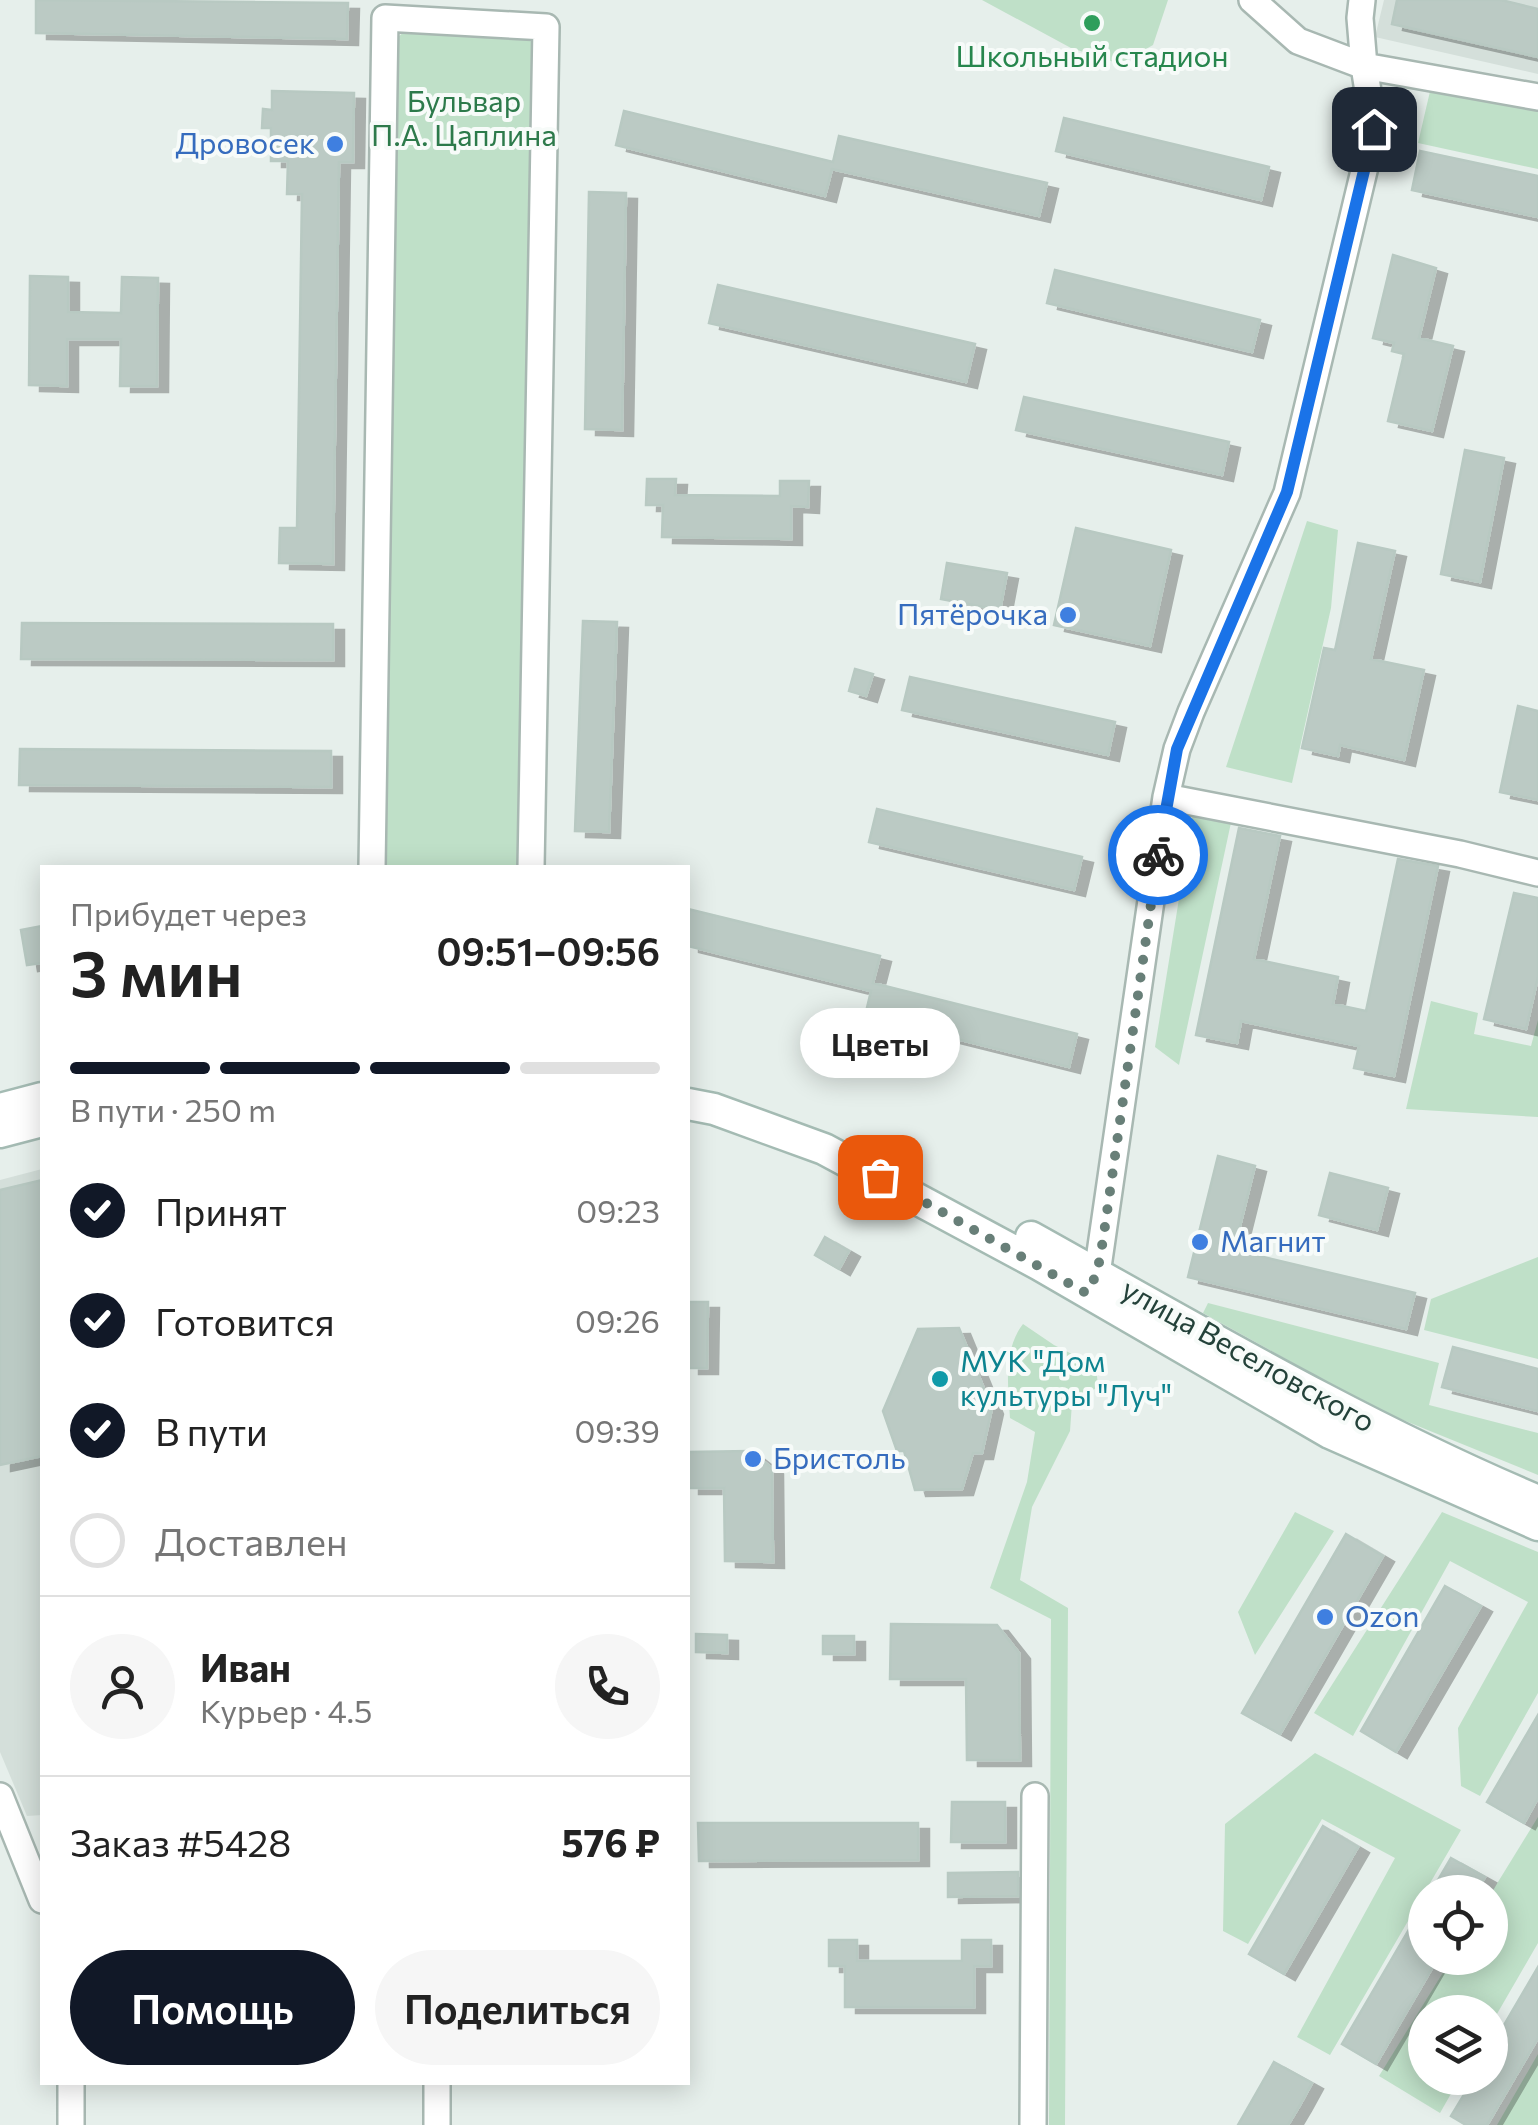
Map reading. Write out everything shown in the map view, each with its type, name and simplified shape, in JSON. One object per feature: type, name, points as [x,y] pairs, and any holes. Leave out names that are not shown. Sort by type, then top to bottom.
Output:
[{"type":"main road","name":"улица Веселовского","points":[[690,1085],[721,1092],[822,1128],[908,1168],[1330,1434],[1538,1525]]},
{"type":"main road","points":[[0,1109],[40,1099]]},
{"type":"main road","name":"улица Веселовского","points":[[690,1104],[714,1109],[824,1149],[1332,1406],[1462,1470],[1538,1501]]},
{"type":"main road","points":[[0,1132],[40,1122]]},
{"type":"street","points":[[1252,0],[1298,41],[1364,66],[1538,97]]},
{"type":"street","points":[[1092,1283],[1166,797],[1177,749],[1287,492],[1374,129],[1364,66],[1362,0]]},
{"type":"street","points":[[372,865],[386,9],[546,27],[531,865]]},
{"type":"street","points":[[1166,797],[1460,854],[1538,873]]},
{"type":"street","points":[[0,1796],[40,1895]]},
{"type":"street","points":[[1032,2125],[1035,1796]]},
{"type":"street","points":[[71,2085],[71,2125]]},
{"type":"street","points":[[437,2085],[437,2125]]},
{"type":"shaded area","points":[[1384,0],[1538,0],[1538,74],[1375,37]]},
{"type":"shaded area","points":[[40,1170],[40,1815],[27,1816],[0,1752],[0,1180]]},
{"type":"green space","name":"Школьный стадион","points":[[982,0],[1168,0],[1153,45],[1120,64],[1071,48]]},
{"type":"green space","name":"Бульвар П.А. Цаплина","points":[[407,29],[528,36],[537,53],[519,865],[382,865],[394,41]]},
{"type":"green space","points":[[1431,87],[1538,105],[1538,169],[1418,143]]},
{"type":"green space","points":[[1307,521],[1338,530],[1331,608],[1292,783],[1226,767]]},
{"type":"green space","points":[[1196,794],[1235,804],[1179,1065],[1155,1047]]},
{"type":"green space","points":[[1431,1001],[1478,1013],[1474,1034],[1531,1046],[1538,1020],[1538,1117],[1406,1109]]},
{"type":"green space","points":[[1538,1257],[1538,1359],[1424,1330],[1431,1299]]},
{"type":"green space","points":[[1208,1303],[1439,1363],[1429,1405],[1538,1433],[1538,1475],[1376,1409],[1203,1313]]},
{"type":"green space","points":[[1023,1324],[1096,1366],[1098,1387],[1072,1403],[1070,1431],[1032,1507],[1020,1580],[1068,1608],[1065,2125],[1049,2125],[1051,1619],[990,1588],[1027,1482],[1035,1432],[1010,1418],[1010,1357]]},
{"type":"green space","points":[[1295,1512],[1334,1531],[1255,1655],[1238,1612]]},
{"type":"green space","points":[[1442,1512],[1538,1552],[1538,1693],[1480,1796],[1461,1786],[1458,1728],[1528,1602],[1450,1561],[1353,1736],[1314,1713]]},
{"type":"green space","points":[[1315,1753],[1461,1830],[1435,1875],[1408,1875],[1408,1921],[1330,2055],[1297,2037],[1395,1858],[1322,1819],[1248,1944],[1223,1931],[1225,1824]]},
{"type":"green space","points":[[1538,1817],[1538,1943],[1508,1995],[1429,1995],[1441,1975],[1508,1975],[1508,1875],[1502,1875]]},
{"type":"green space","points":[[1408,2029],[1408,2094],[1379,2076]]},
{"type":"green space","points":[[1538,2054],[1538,2125],[1497,2125]]},
{"type":"green space","points":[[1410,2095],[1450,2095],[1440,2113]]},
{"type":"building","points":[[36,0],[348,3],[347,39],[36,33]]},
{"type":"building","points":[[1397,0],[1501,0],[1538,9],[1538,57],[1392,24]]},
{"type":"building","points":[[272,91],[354,93],[353,162],[339,162],[333,564],[279,563],[280,528],[297,528],[302,194],[287,194],[288,161],[271,161],[271,128],[262,128],[263,109],[272,110]]},
{"type":"building","points":[[624,111],[833,162],[839,136],[1047,183],[1039,216],[832,169],[825,196],[616,145]]},
{"type":"building","points":[[1064,118],[1269,167],[1261,200],[1056,151]]},
{"type":"building","points":[[1420,151],[1538,176],[1538,217],[1412,190]]},
{"type":"building","points":[[589,192],[626,193],[622,430],[585,429]]},
{"type":"building","points":[[1393,255],[1436,268],[1419,338],[1453,346],[1432,431],[1388,421],[1404,354],[1392,351],[1394,343],[1373,338]]},
{"type":"building","points":[[1055,270],[1260,320],[1252,352],[1047,303]]},
{"type":"building","points":[[30,276],[68,277],[68,312],[121,313],[122,277],[158,278],[157,386],[120,386],[121,339],[67,339],[67,386],[29,385]]},
{"type":"building","points":[[718,285],[975,344],[966,382],[709,323]]},
{"type":"building","points":[[1024,397],[1229,442],[1222,475],[1016,430]]},
{"type":"building","points":[[1465,450],[1504,458],[1480,582],[1441,574]]},
{"type":"building","points":[[647,479],[676,479],[675,495],[780,496],[780,481],[809,481],[808,507],[791,506],[791,539],[662,537],[663,505],[646,505]]},
{"type":"building","points":[[1076,528],[1171,550],[1150,646],[1054,625]]},
{"type":"building","points":[[1358,543],[1395,551],[1371,659],[1424,670],[1404,760],[1340,745],[1338,756],[1302,748],[1324,648],[1335,650]]},
{"type":"building","points":[[947,563],[1007,573],[1000,610],[941,599]]},
{"type":"building","points":[[583,621],[617,622],[609,832],[575,831]]},
{"type":"building","points":[[22,623],[333,624],[333,660],[21,659]]},
{"type":"building","points":[[855,669],[873,674],[866,696],[849,691]]},
{"type":"building","points":[[910,677],[1115,722],[1108,755],[902,710]]},
{"type":"building","points":[[1518,706],[1538,711],[1538,800],[1500,792]]},
{"type":"building","points":[[20,749],[331,751],[331,787],[19,785]]},
{"type":"building","points":[[877,809],[1082,857],[1074,890],[869,842]]},
{"type":"building","points":[[1239,828],[1280,836],[1254,959],[1338,977],[1333,1004],[1366,1011],[1398,859],[1438,866],[1394,1076],[1354,1068],[1359,1046],[1241,1021],[1237,1043],[1196,1035]]},
{"type":"building","points":[[1514,893],[1538,898],[1538,977],[1526,1029],[1484,1019]]},
{"type":"building","points":[[690,909],[880,956],[873,983],[1077,1034],[1069,1067],[865,1016],[871,991],[690,946]]},
{"type":"building","points":[[40,926],[40,963],[27,965],[21,930]]},
{"type":"building","points":[[1218,1156],[1255,1166],[1234,1250],[1415,1293],[1406,1329],[1188,1277]]},
{"type":"building","points":[[1330,1173],[1388,1188],[1377,1230],[1319,1215]]},
{"type":"building","points":[[40,1180],[40,1456],[0,1465],[0,1190]]},
{"type":"building","points":[[825,1237],[849,1251],[839,1269],[815,1255]]},
{"type":"building","points":[[690,1302],[708,1302],[707,1368],[690,1368]]},
{"type":"building","points":[[959,1328],[992,1408],[982,1453],[973,1453],[962,1489],[915,1490],[904,1451],[897,1451],[883,1411],[918,1329]]},
{"type":"building","points":[[1453,1347],[1538,1369],[1538,1411],[1442,1387]]},
{"type":"building","points":[[750,1451],[772,1468],[773,1562],[725,1561],[724,1488],[690,1488],[690,1452]]},
{"type":"building","points":[[1346,1534],[1383,1556],[1280,1734],[1242,1713]]},
{"type":"building","points":[[1445,1586],[1481,1606],[1396,1752],[1361,1731]]},
{"type":"building","points":[[891,1624],[997,1625],[1019,1653],[1020,1760],[967,1760],[966,1679],[890,1679]]},
{"type":"building","points":[[696,1634],[727,1635],[727,1653],[696,1652]]},
{"type":"building","points":[[823,1636],[854,1636],[854,1654],[823,1654]]},
{"type":"building","points":[[1538,1715],[1538,1798],[1524,1823],[1487,1802]]},
{"type":"building","points":[[952,1802],[1005,1802],[1005,1842],[951,1842]]},
{"type":"building","points":[[698,1823],[918,1823],[918,1860],[699,1861]]},
{"type":"building","points":[[1323,1826],[1358,1847],[1284,1974],[1249,1954]]},
{"type":"building","points":[[1451,1858],[1481,1875],[1441,1875]]},
{"type":"building","points":[[1018,1872],[1018,1896],[948,1897],[948,1873]]},
{"type":"building","points":[[1408,1931],[1408,1975],[1428,1975],[1416,1995],[1408,1995],[1408,2009],[1376,2064],[1342,2044]]},
{"type":"building","points":[[829,1940],[857,1940],[857,1961],[962,1961],[962,1940],[991,1940],[991,1966],[974,1966],[974,2007],[845,2007],[845,1966],[829,1966]]},
{"type":"building","points":[[1538,1967],[1538,2038],[1508,2089],[1508,2018]]},
{"type":"building","points":[[1274,2062],[1312,2083],[1300,2105],[1288,2125],[1238,2125]]},
{"type":"building","points":[[1464,2095],[1505,2095],[1487,2125],[1466,2125],[1451,2116]]},
{"type":"way so far","points":[[880,1177],[1086,1293],[1097,1274],[1103,1240],[1158,855]]},
{"type":"place","name":"Школьный стадион","points":[[1092,23]]},
{"type":"place","name":"Дровосек","points":[[335,144]]},
{"type":"place","name":"Пятёрочка","points":[[1068,615]]},
{"type":"place","name":"Цветы","points":[[880,1177]]},
{"type":"place","name":"Магнит","points":[[1200,1242]]},
{"type":"place","name":"МУК \"Дом культуры \"Луч\"","points":[[940,1379]]},
{"type":"place","name":"Бристоль","points":[[753,1459]]},
{"type":"place","name":"Ozon","points":[[1325,1617]]},
{"type":"route","points":[[1158,855],[1177,749],[1287,492],[1374,129]]}]
